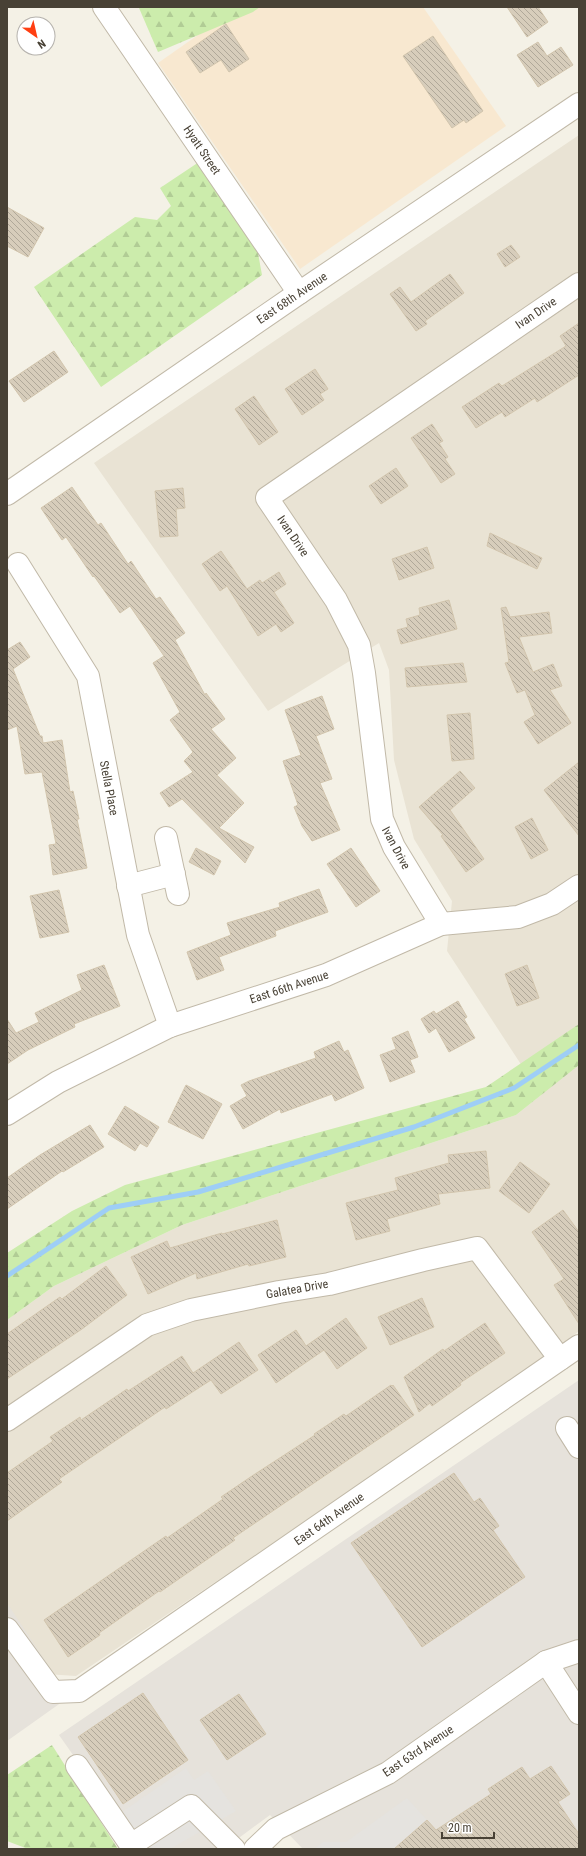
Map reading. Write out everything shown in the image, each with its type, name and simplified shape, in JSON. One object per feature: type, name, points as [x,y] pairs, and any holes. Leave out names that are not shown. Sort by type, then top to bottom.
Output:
[{"type":"street","name":"Hyatt Street","points":[[104,7],[299,293]]},
{"type":"street","name":"East 68th Avenue","points":[[7,494],[299,293],[579,104]]},
{"type":"street","name":"Ivan Drive","points":[[441,924],[394,847],[382,820],[364,673],[359,645],[336,600],[267,498],[579,284]]},
{"type":"street","name":"Stella Place","points":[[18,564],[88,676],[138,935],[170,1026]]},
{"type":"street","points":[[128,886],[176,884],[166,838]]},
{"type":"street","name":"East 66th Avenue","points":[[7,1114],[58,1082],[170,1026],[326,975],[441,924],[518,917],[552,904],[579,886]]},
{"type":"street","name":"Galatea Drive","points":[[7,1420],[147,1325],[190,1310],[279,1292],[329,1284],[477,1248],[560,1358]]},
{"type":"street","name":"East 64th Avenue","points":[[7,1629],[53,1692],[79,1691],[579,1346]]},
{"type":"street","points":[[567,1428],[579,1447]]},
{"type":"street","name":"East 63rd Avenue","points":[[255,1849],[276,1829],[388,1773],[546,1662],[579,1651]]},
{"type":"street","points":[[546,1662],[579,1713]]},
{"type":"street","points":[[77,1766],[131,1845],[191,1806],[234,1849]]},
{"type":"shaded area","points":[[238,7],[423,7],[506,126],[300,269],[158,63]]},
{"type":"shaded area","points":[[579,135],[579,1331],[535,1366],[76,1676],[46,1674],[7,1614],[7,1320],[54,1286],[182,1225],[516,1115],[541,1095],[447,951],[452,901],[414,839],[394,760],[389,670],[379,643],[268,711],[94,463]]},
{"type":"shaded area","points":[[579,1380],[579,1849],[303,1849],[270,1815],[224,1849],[139,1849],[59,1735]]},
{"type":"shaded area","points":[[7,1603],[69,1697],[7,1741]]},
{"type":"shaded area","points":[[186,1768],[194,1780],[208,1771],[236,1811],[170,1849],[148,1849],[122,1812]]},
{"type":"shaded area","points":[[407,1798],[427,1820],[393,1849],[314,1849],[323,1842],[346,1842]]},
{"type":"green space","points":[[260,7],[253,12],[158,52],[139,8]]},
{"type":"green space","points":[[199,162],[258,253],[262,275],[101,387],[34,287],[135,217],[157,220],[171,206],[160,188]]},
{"type":"green space","points":[[579,1024],[579,1065],[516,1115],[182,1225],[54,1286],[7,1320],[7,1253],[72,1211],[125,1185],[486,1087]]},
{"type":"green space","points":[[52,1745],[118,1849],[28,1849],[7,1841],[7,1775]]},
{"type":"building","points":[[507,7],[538,7],[548,22],[527,37]]},
{"type":"building","points":[[226,24],[249,59],[229,72],[221,60],[200,73],[186,52]]},
{"type":"building","points":[[433,36],[483,111],[466,123],[464,120],[452,128],[403,56]]},
{"type":"building","points":[[538,42],[547,56],[561,47],[573,65],[538,87],[517,55]]},
{"type":"building","points":[[7,207],[44,228],[28,257],[7,246]]},
{"type":"building","points":[[511,245],[520,257],[505,267],[497,254]]},
{"type":"building","points":[[450,274],[464,293],[425,321],[427,324],[416,331],[390,294],[400,287],[411,302]]},
{"type":"building","points":[[579,323],[579,375],[537,402],[535,398],[505,417],[502,412],[476,428],[462,407],[499,383],[502,386],[566,346],[560,336]]},
{"type":"building","points":[[54,351],[68,372],[24,402],[9,381]]},
{"type":"building","points":[[315,369],[328,389],[320,394],[324,400],[302,415],[285,389]]},
{"type":"building","points":[[254,396],[278,432],[259,445],[235,409]]},
{"type":"building","points":[[432,424],[443,441],[439,443],[448,457],[445,459],[455,474],[441,483],[411,438]]},
{"type":"building","points":[[396,468],[408,486],[381,504],[369,486]]},
{"type":"building","points":[[72,487],[98,525],[101,523],[128,564],[131,561],[156,599],[160,597],[185,633],[175,640],[205,695],[206,693],[225,719],[211,729],[236,758],[217,775],[244,803],[219,828],[254,847],[245,863],[182,799],[169,807],[160,793],[193,772],[184,761],[193,752],[170,720],[180,712],[153,663],[164,656],[130,606],[120,613],[66,537],[62,540],[41,508]]},
{"type":"building","points":[[183,488],[185,508],[176,509],[178,536],[160,537],[155,491]]},
{"type":"building","points":[[490,533],[542,558],[537,569],[487,546]]},
{"type":"building","points":[[427,547],[434,568],[399,580],[392,559]]},
{"type":"building","points":[[221,551],[247,589],[260,580],[262,583],[279,572],[286,584],[274,592],[294,623],[281,632],[276,624],[258,636],[227,586],[220,591],[202,564]]},
{"type":"building","points":[[449,600],[457,629],[401,644],[397,630],[408,627],[406,619],[420,615],[419,608]]},
{"type":"building","points":[[506,607],[510,617],[549,612],[552,633],[519,637],[533,672],[553,664],[562,686],[550,690],[571,723],[538,744],[524,722],[535,715],[525,690],[517,693],[505,663],[509,662],[501,608]]},
{"type":"building","points":[[20,642],[30,657],[13,669],[40,736],[42,736],[43,743],[62,740],[70,792],[73,791],[87,868],[53,875],[49,845],[56,844],[42,772],[25,774],[17,726],[7,730],[7,650]]},
{"type":"building","points":[[463,663],[467,682],[407,687],[405,668]]},
{"type":"building","points":[[322,696],[334,729],[316,736],[332,779],[320,783],[340,830],[312,841],[302,826],[294,807],[298,805],[283,761],[301,755],[285,710]]},
{"type":"building","points":[[470,713],[474,759],[452,761],[447,715]]},
{"type":"building","points":[[579,762],[579,836],[544,790]]},
{"type":"building","points":[[460,771],[475,788],[450,810],[484,859],[466,872],[441,836],[443,835],[419,807]]},
{"type":"building","points":[[532,818],[548,850],[531,859],[515,827]]},
{"type":"building","points":[[196,848],[221,861],[214,875],[189,862]]},
{"type":"building","points":[[351,848],[380,891],[356,907],[327,864]]},
{"type":"building","points":[[319,889],[328,912],[275,931],[276,936],[219,957],[224,970],[197,980],[187,952],[231,935],[227,923],[280,907],[279,903]]},
{"type":"building","points":[[59,890],[69,932],[40,938],[30,896]]},
{"type":"building","points":[[104,965],[120,1006],[74,1024],[75,1027],[28,1050],[7,1064],[7,1019],[16,1033],[39,1022],[35,1013],[82,990],[77,975]]},
{"type":"building","points":[[527,965],[539,998],[517,1006],[505,974]]},
{"type":"building","points":[[458,1001],[467,1017],[464,1019],[475,1038],[449,1052],[436,1028],[429,1033],[421,1019],[434,1011],[436,1014]]},
{"type":"building","points":[[408,1031],[418,1057],[410,1060],[415,1072],[390,1082],[380,1055],[396,1049],[392,1038]]},
{"type":"building","points":[[339,1041],[344,1052],[348,1050],[364,1088],[335,1101],[332,1094],[281,1113],[280,1109],[243,1129],[230,1106],[247,1096],[241,1085],[316,1058],[314,1052]]},
{"type":"building","points":[[186,1085],[222,1104],[203,1139],[168,1122]]},
{"type":"building","points":[[125,1106],[159,1127],[147,1147],[140,1143],[135,1151],[108,1134]]},
{"type":"building","points":[[90,1125],[104,1147],[63,1172],[62,1171],[7,1209],[7,1178],[40,1155]]},
{"type":"building","points":[[486,1151],[490,1188],[438,1194],[440,1204],[387,1219],[390,1231],[356,1240],[346,1203],[398,1190],[395,1178],[449,1163],[448,1155]]},
{"type":"building","points":[[520,1162],[550,1184],[529,1213],[499,1191]]},
{"type":"building","points":[[563,1210],[579,1232],[579,1324],[554,1285],[564,1279],[532,1232]]},
{"type":"building","points":[[277,1220],[286,1257],[249,1266],[248,1264],[197,1279],[196,1273],[148,1294],[131,1257],[167,1241],[170,1248],[222,1233]]},
{"type":"building","points":[[106,1266],[127,1295],[82,1329],[7,1379],[7,1334],[60,1297],[62,1299]]},
{"type":"building","points":[[422,1298],[434,1327],[390,1345],[378,1317]]},
{"type":"building","points":[[346,1318],[367,1348],[337,1369],[324,1350],[276,1383],[258,1355],[296,1330],[306,1346]]},
{"type":"building","points":[[485,1323],[505,1353],[460,1383],[461,1385],[432,1406],[430,1403],[419,1412],[404,1377],[443,1349],[444,1351]]},
{"type":"building","points":[[239,1342],[258,1370],[221,1394],[211,1380],[166,1409],[165,1407],[59,1479],[62,1482],[7,1521],[7,1473],[53,1441],[50,1437],[80,1417],[81,1420],[127,1389],[128,1391],[182,1356],[193,1373]]},
{"type":"building","points":[[393,1385],[414,1415],[233,1538],[235,1540],[99,1633],[100,1635],[68,1657],[44,1620],[166,1536],[167,1538],[223,1499],[221,1497],[315,1435],[314,1434],[344,1414],[346,1416]]},
{"type":"building","points":[[454,1473],[474,1502],[480,1498],[499,1526],[493,1530],[525,1577],[422,1647],[351,1543]]},
{"type":"building","points":[[143,1693],[188,1760],[123,1804],[78,1737]]},
{"type":"building","points":[[239,1694],[266,1734],[227,1760],[200,1720]]},
{"type":"building","points":[[551,1766],[570,1794],[558,1802],[579,1834],[579,1849],[394,1849],[427,1820],[436,1830],[491,1794],[488,1789],[522,1767],[530,1779]]},
{"type":"waterway","points":[[7,1276],[109,1208],[198,1192],[414,1127],[514,1088],[579,1045]]}]
